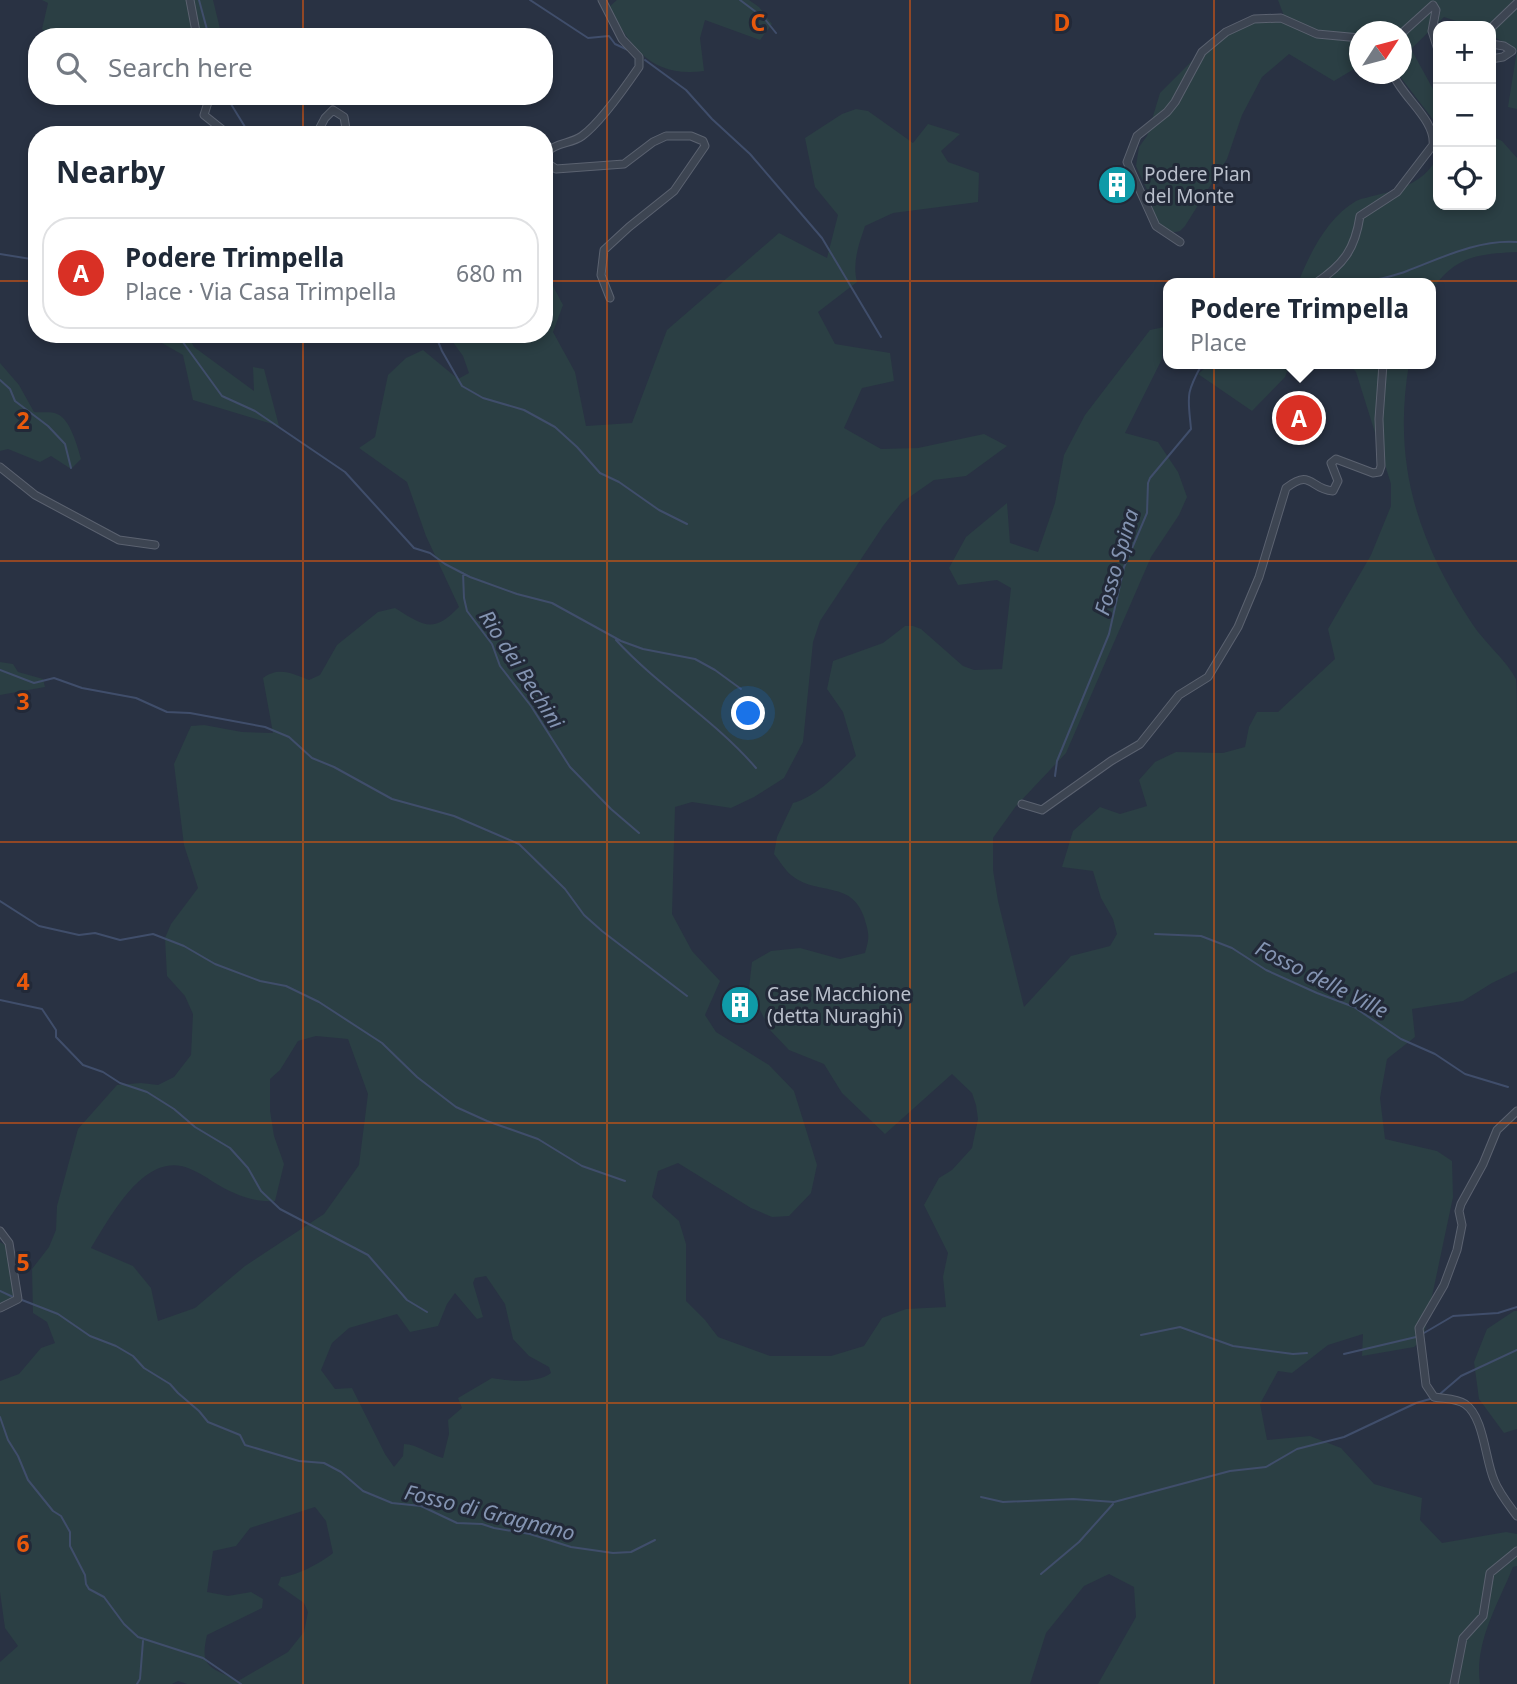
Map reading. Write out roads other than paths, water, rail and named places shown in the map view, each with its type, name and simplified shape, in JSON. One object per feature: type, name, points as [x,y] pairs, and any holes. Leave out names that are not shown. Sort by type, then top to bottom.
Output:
[{"type":"street","points":[[190,0],[195,28]]},
{"type":"street","points":[[553,147],[576,139],[589,130],[639,67],[639,57],[622,38],[602,0]]},
{"type":"street","points":[[1496,22],[1517,3]]},
{"type":"street","points":[[1412,24],[1433,5],[1436,10],[1434,21]]},
{"type":"street","points":[[1180,242],[1156,226],[1128,162],[1137,136],[1167,113],[1202,52],[1226,32],[1254,19],[1282,18],[1317,34],[1349,37]]},
{"type":"street","points":[[1496,45],[1513,51],[1496,58]]},
{"type":"street","points":[[1324,278],[1336,270],[1356,240],[1360,216],[1396,192],[1433,145],[1434,136],[1427,122],[1398,84]]},
{"type":"street","points":[[207,105],[204,115],[218,126]]},
{"type":"street","points":[[321,126],[333,110],[344,117],[346,126]]},
{"type":"street","points":[[553,167],[556,169],[624,164],[660,137],[674,135],[698,138],[705,146],[674,191],[604,250],[601,275],[610,298]]},
{"type":"street","points":[[1022,804],[1042,810],[1140,744],[1179,695],[1208,677],[1238,627],[1259,577],[1286,488],[1298,479],[1308,478],[1324,489],[1333,491],[1338,481],[1331,463],[1336,459],[1373,473],[1379,472],[1383,369]]},
{"type":"street","points":[[0,467],[35,495],[118,540],[155,545]]},
{"type":"street","points":[[1517,1111],[1497,1130],[1483,1164],[1461,1204],[1460,1239],[1449,1275],[1419,1328],[1421,1359],[1428,1390],[1434,1396],[1458,1400],[1472,1410],[1493,1479],[1517,1516]]},
{"type":"street","points":[[0,1231],[9,1243],[18,1299],[0,1308]]},
{"type":"street","points":[[1454,1684],[1463,1638],[1483,1616],[1490,1573],[1517,1551]]},
{"type":"waterway","points":[[199,0],[207,28]]},
{"type":"waterway","points":[[530,0],[588,38],[609,36],[615,44],[628,50]]},
{"type":"waterway","points":[[740,0],[764,18],[776,33]]},
{"type":"waterway","points":[[645,60],[686,90],[712,119],[750,154],[822,238],[881,337]]},
{"type":"waterway","points":[[232,105],[244,126]]},
{"type":"waterway","name":"Fosso Spina","points":[[1382,278],[1474,246],[1517,242]]},
{"type":"waterway","name":"Rio dei Bechini","points":[[0,254],[28,259]]},
{"type":"waterway","name":"Rio dei Bechini","points":[[184,343],[222,396],[255,411],[345,472],[414,548],[430,553],[470,577],[552,603],[621,641],[643,649],[695,659],[741,689]]},
{"type":"waterway","points":[[439,343],[462,386],[483,398],[524,410],[555,427],[600,473],[687,524]]},
{"type":"waterway","name":"Fosso Spina","points":[[1055,776],[1057,761],[1109,634],[1124,567],[1147,513],[1148,483],[1191,429],[1189,396],[1200,369]]},
{"type":"waterway","points":[[0,380],[10,389],[15,401],[48,426],[65,444],[71,468]]},
{"type":"waterway","name":"Rio dei Bechini","points":[[463,573],[467,611],[492,644],[500,666],[531,706],[570,767],[639,833]]},
{"type":"waterway","points":[[616,640],[650,673],[723,734],[756,768]]},
{"type":"waterway","points":[[0,670],[34,683],[54,678],[82,688],[136,698],[167,712],[190,713],[265,727],[289,737],[312,758],[392,799],[454,816],[519,844],[565,889],[584,915],[687,996]]},
{"type":"waterway","name":"Fosso di Gragnano","points":[[0,901],[39,926],[79,935],[95,933],[120,940],[153,934],[184,946],[215,964],[260,981],[286,986],[319,1002],[382,1043],[417,1077],[456,1107],[538,1139],[582,1166],[625,1181]]},
{"type":"waterway","name":"Fosso delle Ville","points":[[1155,934],[1201,936],[1232,948],[1266,970],[1354,1007],[1401,1039],[1435,1054],[1465,1074],[1508,1087]]},
{"type":"waterway","points":[[0,1000],[42,1009],[56,1030],[56,1037],[83,1065],[103,1072],[120,1083],[147,1092],[174,1109],[195,1127],[230,1148],[248,1168],[261,1191],[280,1209],[368,1255],[407,1300],[427,1312]]},
{"type":"waterway","name":"Fosso di Gragnano","points":[[0,1291],[13,1297]]},
{"type":"waterway","name":"Fosso di Gragnano","points":[[22,1300],[58,1314],[90,1336],[133,1356],[144,1368],[170,1384],[208,1422],[240,1435],[245,1445],[299,1461],[324,1463],[341,1472],[363,1491],[392,1503],[421,1506],[457,1523],[482,1524],[530,1534],[571,1547],[613,1553],[631,1552],[655,1540]]},
{"type":"waterway","points":[[1424,1333],[1453,1316],[1498,1313],[1517,1307]]},
{"type":"waterway","points":[[1141,1335],[1180,1327],[1233,1346],[1293,1354],[1307,1353]]},
{"type":"waterway","points":[[1344,1354],[1416,1337]]},
{"type":"waterway","points":[[1440,1394],[1461,1376],[1517,1350]]},
{"type":"waterway","points":[[981,1497],[1003,1502],[1073,1499],[1114,1502],[1230,1471],[1266,1467],[1297,1449],[1344,1437],[1430,1399]]},
{"type":"waterway","points":[[0,1417],[28,1480],[53,1511],[61,1516],[70,1532],[70,1546],[89,1589],[104,1597],[124,1624],[138,1637],[203,1658],[241,1684]]},
{"type":"waterway","points":[[1041,1574],[1079,1542],[1113,1504]]},
{"type":"waterway","points":[[137,1684],[140,1679],[143,1641]]},
{"type":"place","name":"Podere Pian del Monte","points":[[1117,185]]},
{"type":"place","name":"Podere Trimpella","points":[[1299,418]]},
{"type":"place","name":"Case Macchione (detta Nuraghi)","points":[[740,1005]]}]
